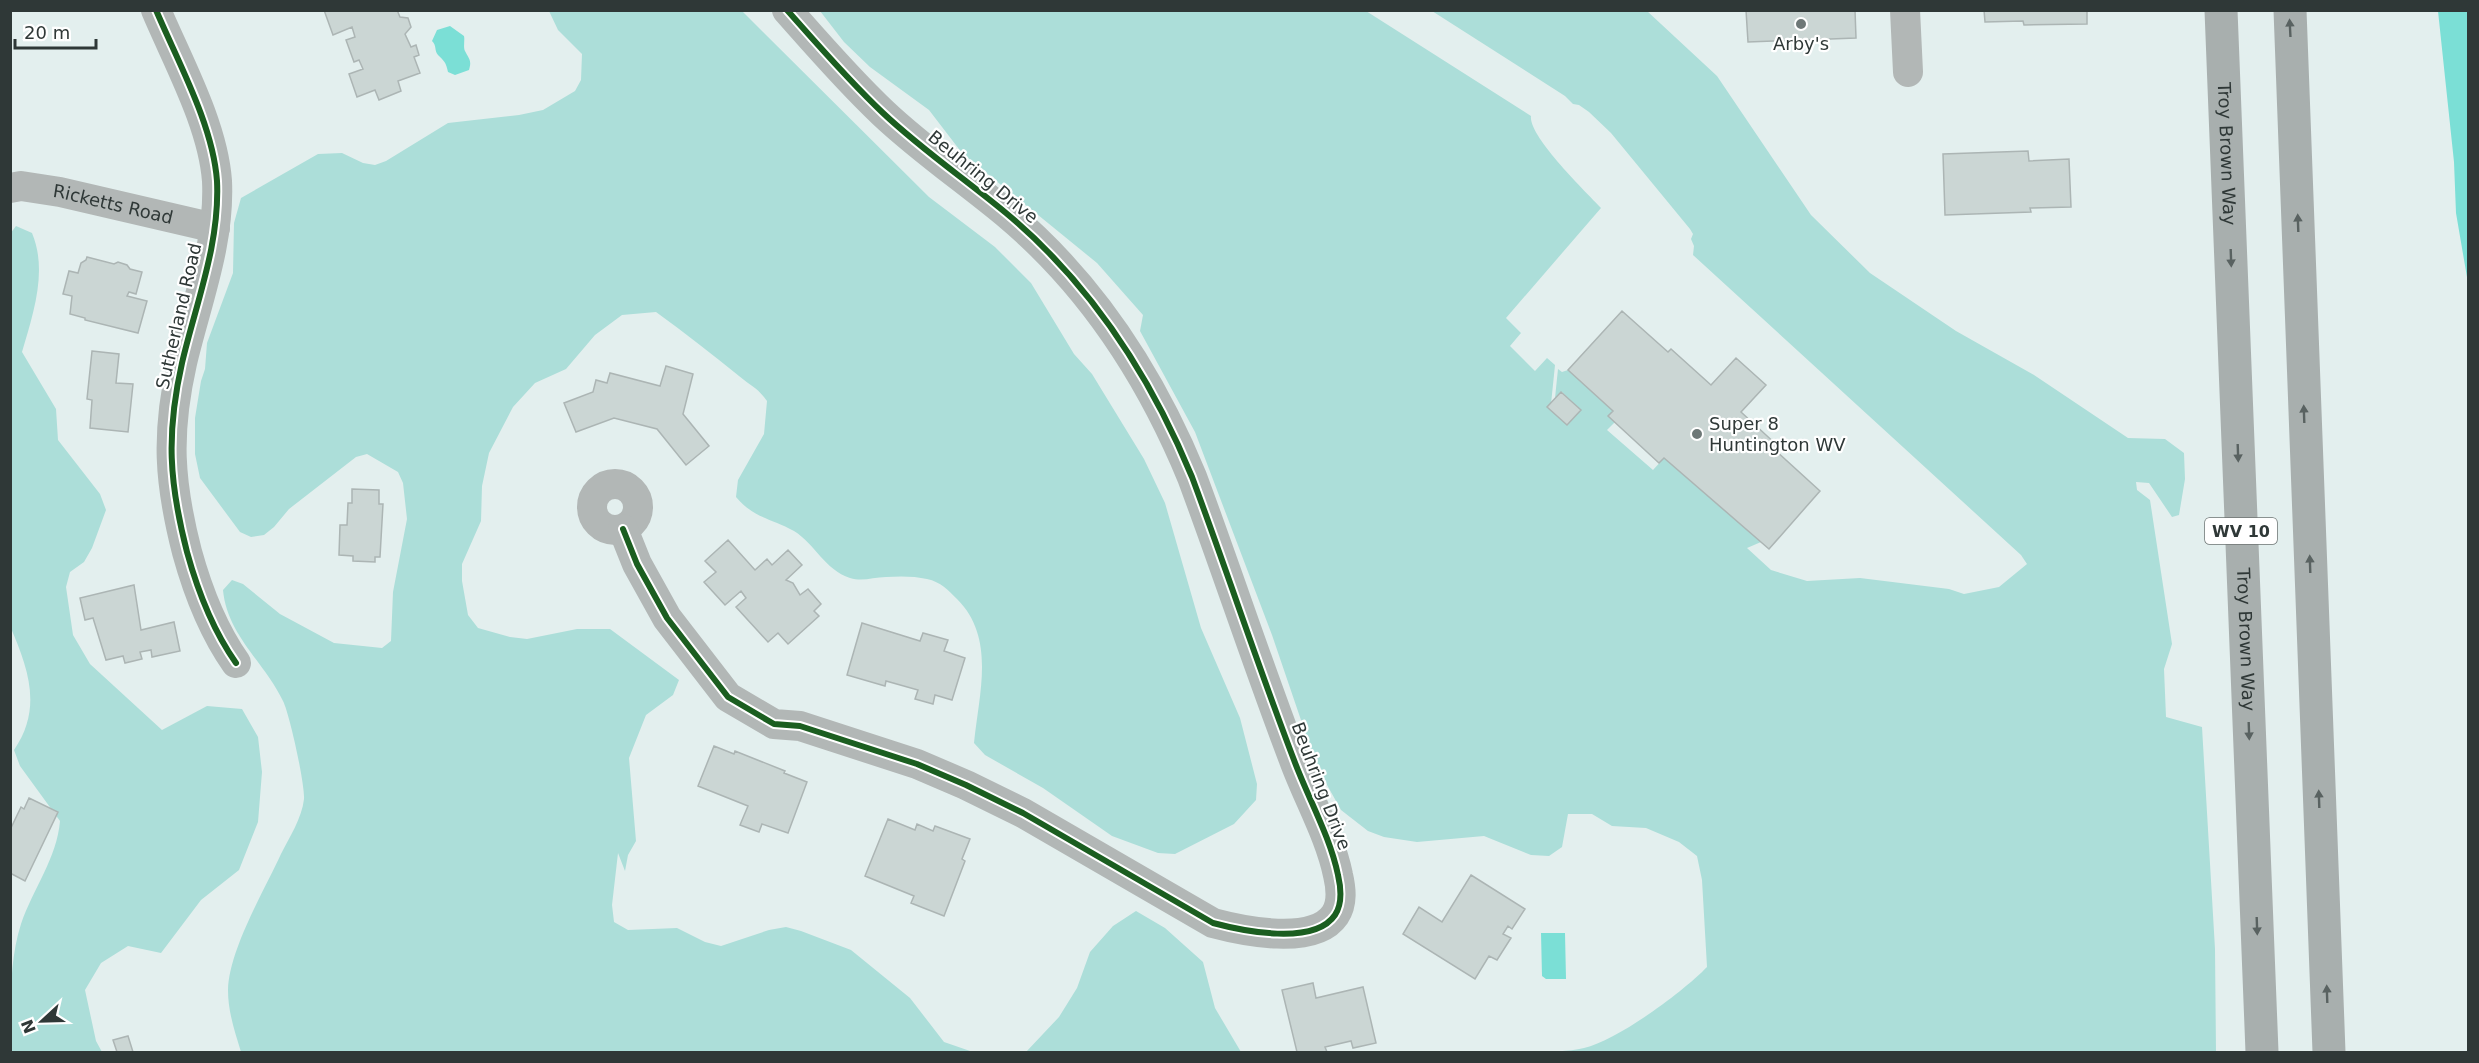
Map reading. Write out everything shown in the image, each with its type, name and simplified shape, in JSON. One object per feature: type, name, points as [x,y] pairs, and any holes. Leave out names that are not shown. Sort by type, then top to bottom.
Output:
[{"type":"main road","name":"Troy Brown Way","points":[[2221,10],[2262,1053]]},
{"type":"main road","points":[[2290,10],[2329,1053]]},
{"type":"street","name":"Sutherland Road","points":[[156,10],[199,112],[211,147],[216,180],[215,228],[209,261],[175,399],[171,461],[173,490],[198,591],[216,633],[236,663]]},
{"type":"street","name":"Beuhring Drive","points":[[623,529],[637,564],[656,600],[682,639],[728,697],[751,712],[774,724],[800,726],[917,764],[995,798],[1213,923],[1269,933],[1312,930],[1335,915],[1340,902],[1338,872],[1294,760],[1179,444],[1140,370],[1091,298],[1066,270],[1006,214],[883,113],[786,10]]},
{"type":"street","points":[[1905,10],[1908,72]]},
{"type":"street","name":"Ricketts Road","points":[[10,188],[21,186],[60,192],[215,228]]},
{"type":"shaded area","points":[[549,11],[742,11],[929,197],[995,247],[1031,283],[1074,354],[1092,374],[1144,459],[1165,503],[1201,628],[1240,718],[1257,784],[1256,800],[1234,824],[1175,854],[1158,853],[1112,836],[1043,788],[985,755],[974,743],[981,686],[981,649],[977,631],[969,614],[944,587],[932,580],[912,577],[859,580],[850,578],[834,569],[794,531],[750,510],[736,497],[738,480],[764,434],[767,401],[754,387],[656,312],[622,315],[595,335],[566,369],[535,383],[513,407],[489,453],[482,486],[481,521],[462,564],[462,581],[468,615],[478,628],[527,639],[577,629],[610,629],[679,680],[673,695],[646,715],[629,758],[636,841],[628,855],[625,871],[618,853],[612,905],[614,922],[628,930],[677,928],[705,942],[721,946],[769,930],[786,927],[801,931],[851,950],[910,998],[944,1042],[973,1052],[241,1052],[229,1006],[228,990],[234,957],[257,903],[298,821],[304,799],[296,750],[283,701],[239,635],[226,606],[223,590],[232,580],[243,584],[280,614],[334,643],[382,648],[391,641],[393,592],[407,519],[403,483],[398,472],[367,454],[356,457],[289,509],[264,535],[251,537],[240,532],[200,478],[195,454],[195,418],[205,369],[207,343],[233,273],[234,223],[241,198],[318,154],[342,153],[363,163],[375,165],[386,161],[448,123],[543,110],[575,91],[581,80],[582,54],[558,30]]},
{"type":"shaded area","points":[[820,11],[1366,11],[1531,116],[1539,137],[1548,150],[1601,208],[1506,318],[1521,333],[1510,346],[1535,371],[1547,358],[1555,365],[1551,404],[1548,407],[1567,425],[1581,410],[1562,392],[1555,398],[1558,369],[1562,372],[1568,370],[1613,411],[1608,416],[1615,422],[1607,430],[1653,470],[1664,458],[1761,542],[1747,548],[1771,570],[1807,581],[1860,578],[1949,589],[1964,594],[1999,587],[2027,564],[2021,555],[1693,255],[1694,246],[1691,239],[1693,234],[1690,229],[1611,133],[1579,105],[1573,104],[1565,96],[1432,11],[1647,11],[1717,76],[1811,215],[1870,273],[1956,331],[2034,375],[2128,438],[2165,439],[2184,453],[2185,479],[2179,515],[2172,517],[2149,483],[2136,482],[2137,490],[2150,500],[2172,644],[2164,669],[2166,717],[2202,727],[2215,949],[2216,1052],[1533,1052],[1565,1051],[1598,1043],[1649,1014],[1707,967],[1702,880],[1697,856],[1679,842],[1646,828],[1612,826],[1592,814],[1568,814],[1562,847],[1549,856],[1531,855],[1484,836],[1417,842],[1384,837],[1368,831],[1341,810],[1317,767],[1272,635],[1195,432],[1140,331],[1143,315],[1097,263],[962,153],[929,110],[870,67],[844,42]]},
{"type":"shaded area","points":[[16,226],[32,233],[39,262],[37,293],[22,352],[56,409],[58,440],[100,494],[106,510],[92,548],[84,562],[70,572],[66,587],[73,635],[90,664],[162,730],[207,706],[242,709],[258,737],[262,772],[258,822],[239,870],[201,900],[161,953],[128,946],[101,963],[85,990],[96,1041],[102,1052],[11,1052],[11,988],[17,940],[26,911],[54,848],[60,821],[20,766],[14,750],[23,734],[30,703],[27,673],[10,626],[10,234]]},
{"type":"shaded area","points":[[1136,911],[1165,928],[1203,962],[1215,1008],[1241,1052],[1026,1052],[1059,1017],[1077,988],[1090,952],[1113,926]]},
{"type":"water","points":[[2438,11],[2468,11],[2468,283],[2456,213],[2454,162]]},
{"type":"water","points":[[450,26],[464,36],[464,49],[470,62],[469,70],[455,75],[448,72],[446,64],[437,53],[432,41],[437,30]]},
{"type":"water","points":[[1541,933],[1565,933],[1566,979],[1546,979],[1542,976]]},
{"type":"building","points":[[324,10],[397,10],[400,17],[408,18],[411,27],[405,34],[411,47],[416,45],[419,55],[414,57],[420,73],[398,81],[401,91],[379,100],[375,90],[357,97],[349,74],[363,69],[359,60],[354,62],[346,40],[355,37],[352,27],[333,35]]},
{"type":"building","name":"Arby's","points":[[1746,10],[1855,10],[1856,38],[1748,42]]},
{"type":"building","points":[[1984,10],[2087,10],[2087,24],[2024,25],[2023,21],[1985,22]]},
{"type":"building","points":[[2028,151],[2029,161],[2069,159],[2071,207],[2030,208],[2031,212],[1945,215],[1943,154]]},
{"type":"building","points":[[87,257],[114,264],[118,262],[127,265],[130,269],[142,272],[136,294],[129,292],[127,296],[147,301],[138,333],[70,314],[72,296],[63,294],[69,271],[78,273],[81,263]]},
{"type":"building","name":"Super 8 Huntington WV","points":[[1622,311],[1668,352],[1671,349],[1711,385],[1736,358],[1766,385],[1741,412],[1778,446],[1775,450],[1820,491],[1769,549],[1664,458],[1659,463],[1608,416],[1613,411],[1568,370]]},
{"type":"building","points":[[92,351],[119,354],[116,383],[133,384],[128,432],[90,428],[92,400],[87,399]]},
{"type":"building","points":[[666,366],[693,374],[683,414],[709,446],[686,465],[657,429],[614,418],[576,432],[564,403],[593,392],[596,380],[607,383],[610,373],[660,386]]},
{"type":"building","points":[[1561,392],[1581,410],[1567,425],[1547,407]]},
{"type":"building","points":[[352,489],[379,490],[379,504],[383,504],[380,557],[375,557],[375,562],[353,561],[353,556],[339,555],[340,525],[347,525],[348,503],[352,503]]},
{"type":"building","points":[[728,540],[755,570],[767,559],[772,565],[788,550],[802,565],[786,580],[793,583],[800,595],[808,589],[821,604],[814,611],[819,616],[788,644],[778,633],[768,642],[736,607],[746,598],[741,591],[725,605],[704,582],[716,572],[705,561]]},
{"type":"building","points":[[134,585],[141,630],[174,622],[180,651],[152,657],[151,650],[140,652],[142,659],[125,663],[123,656],[106,660],[93,618],[85,620],[80,598]]},
{"type":"building","points":[[862,623],[920,641],[923,633],[948,640],[944,651],[965,658],[952,700],[935,695],[933,704],[915,699],[918,690],[886,681],[885,686],[847,675]]},
{"type":"building","points":[[714,746],[734,754],[735,751],[807,782],[788,833],[762,824],[759,832],[740,825],[748,806],[698,786]]},
{"type":"building","points":[[29,798],[58,812],[25,881],[10,873],[10,830],[21,807],[24,809]]},
{"type":"building","points":[[888,819],[915,830],[917,824],[933,831],[935,826],[970,839],[962,859],[965,861],[944,916],[911,903],[914,896],[865,876]]},
{"type":"building","points":[[1471,875],[1525,909],[1512,929],[1508,926],[1503,934],[1511,938],[1497,960],[1489,956],[1475,979],[1403,934],[1419,907],[1442,922]]},
{"type":"building","points":[[1313,983],[1316,998],[1363,987],[1376,1043],[1353,1048],[1351,1041],[1325,1047],[1327,1052],[1297,1052],[1282,990]]},
{"type":"building","points":[[128,1036],[133,1052],[117,1052],[113,1040]]},
{"type":"cycle path","points":[[156,10],[202,116],[209,138],[217,181],[215,228],[211,250],[177,389],[172,436],[173,480],[181,527],[196,581],[213,623],[236,663]]},
{"type":"cycle path","points":[[623,529],[637,564],[667,618],[728,697],[774,724],[800,726],[917,764],[966,785],[1023,813],[1213,923],[1259,932],[1295,933],[1325,925],[1338,910],[1340,885],[1330,846],[1281,725],[1192,477],[1137,367],[1091,301],[1037,241],[883,113],[846,76],[787,10]]},
{"type":"place","name":"Arby's","points":[[1801,24]]},
{"type":"place","name":"Super 8 Huntington WV","points":[[1697,434]]}]
